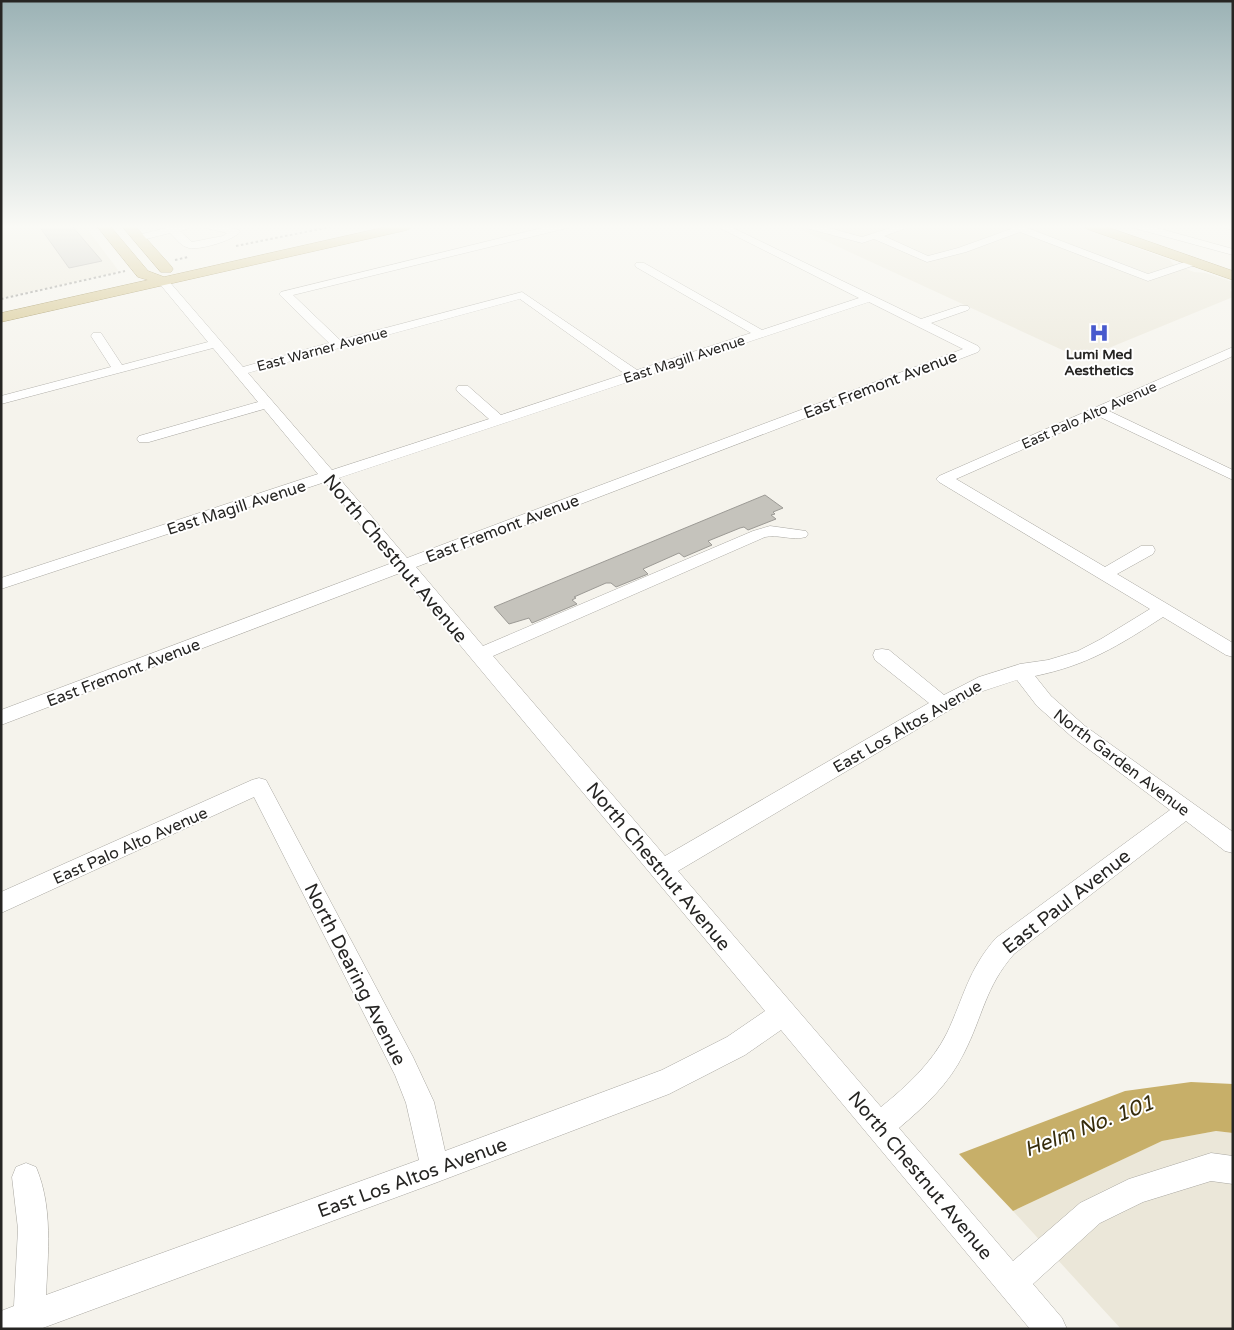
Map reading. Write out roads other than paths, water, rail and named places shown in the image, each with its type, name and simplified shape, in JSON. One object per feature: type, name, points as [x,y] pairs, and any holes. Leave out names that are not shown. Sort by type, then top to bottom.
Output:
[{"type":"main road","points":[[1,306],[81,288]]},
{"type":"main road","points":[[1,318],[105,288]]},
{"type":"street","name":"North Chestnut Avenue","points":[[179,288],[215,344],[238,372],[1052,1329]]},
{"type":"street","points":[[309,288],[285,294],[338,345]]},
{"type":"street","points":[[680,288],[761,334]]},
{"type":"street","points":[[849,288],[921,323],[964,308]]},
{"type":"street","name":"East Warner Avenue","points":[[238,372],[522,295],[635,375]]},
{"type":"street","name":"East Magill Avenue","points":[[1,584],[870,298]]},
{"type":"street","name":"East Fremont Avenue","points":[[1,718],[974,349],[921,323]]},
{"type":"street","points":[[97,336],[118,370]]},
{"type":"street","points":[[1,400],[215,344]]},
{"type":"street","name":"East Palo Alto Avenue","points":[[1105,574],[944,478],[1233,351]]},
{"type":"street","points":[[462,389],[499,420]]},
{"type":"street","points":[[144,439],[266,404]]},
{"type":"street","points":[[1098,411],[1233,476]]},
{"type":"street","points":[[479,655],[759,534],[770,531],[800,534]]},
{"type":"street","points":[[1147,550],[1105,574],[1233,651]]},
{"type":"street","name":"East Los Altos Avenue","points":[[662,869],[943,704],[986,681],[1020,671],[1049,667],[1094,652],[1163,609]]},
{"type":"street","points":[[882,655],[943,704]]},
{"type":"street","name":"North Garden Avenue","points":[[1020,671],[1044,701],[1061,718],[1233,844]]},
{"type":"street","name":"East Palo Alto Avenue","points":[[1,903],[259,786]]},
{"type":"street","name":"North Dearing Avenue","points":[[259,786],[404,1066],[420,1102],[435,1169]]},
{"type":"street","name":"East Paul Avenue","points":[[879,1127],[914,1098],[938,1073],[956,1042],[977,988],[990,964],[1005,946],[1185,810]]},
{"type":"street","name":"East Los Altos Avenue","points":[[1,1327],[435,1169],[669,1081],[736,1046],[783,1014]]},
{"type":"street","points":[[1012,1282],[1090,1213],[1139,1189],[1211,1167],[1233,1170]]},
{"type":"street","points":[[26,1177],[32,1199],[33,1224],[29,1317]]},
{"type":"water","name":"Helm No. 101","points":[[1191,1082],[1233,1084],[1233,1133],[1216,1131],[1162,1141],[1013,1211],[959,1154],[1125,1091]]},
{"type":"place","name":"Lumi Med Aesthetics","points":[[1099,333]]}]
